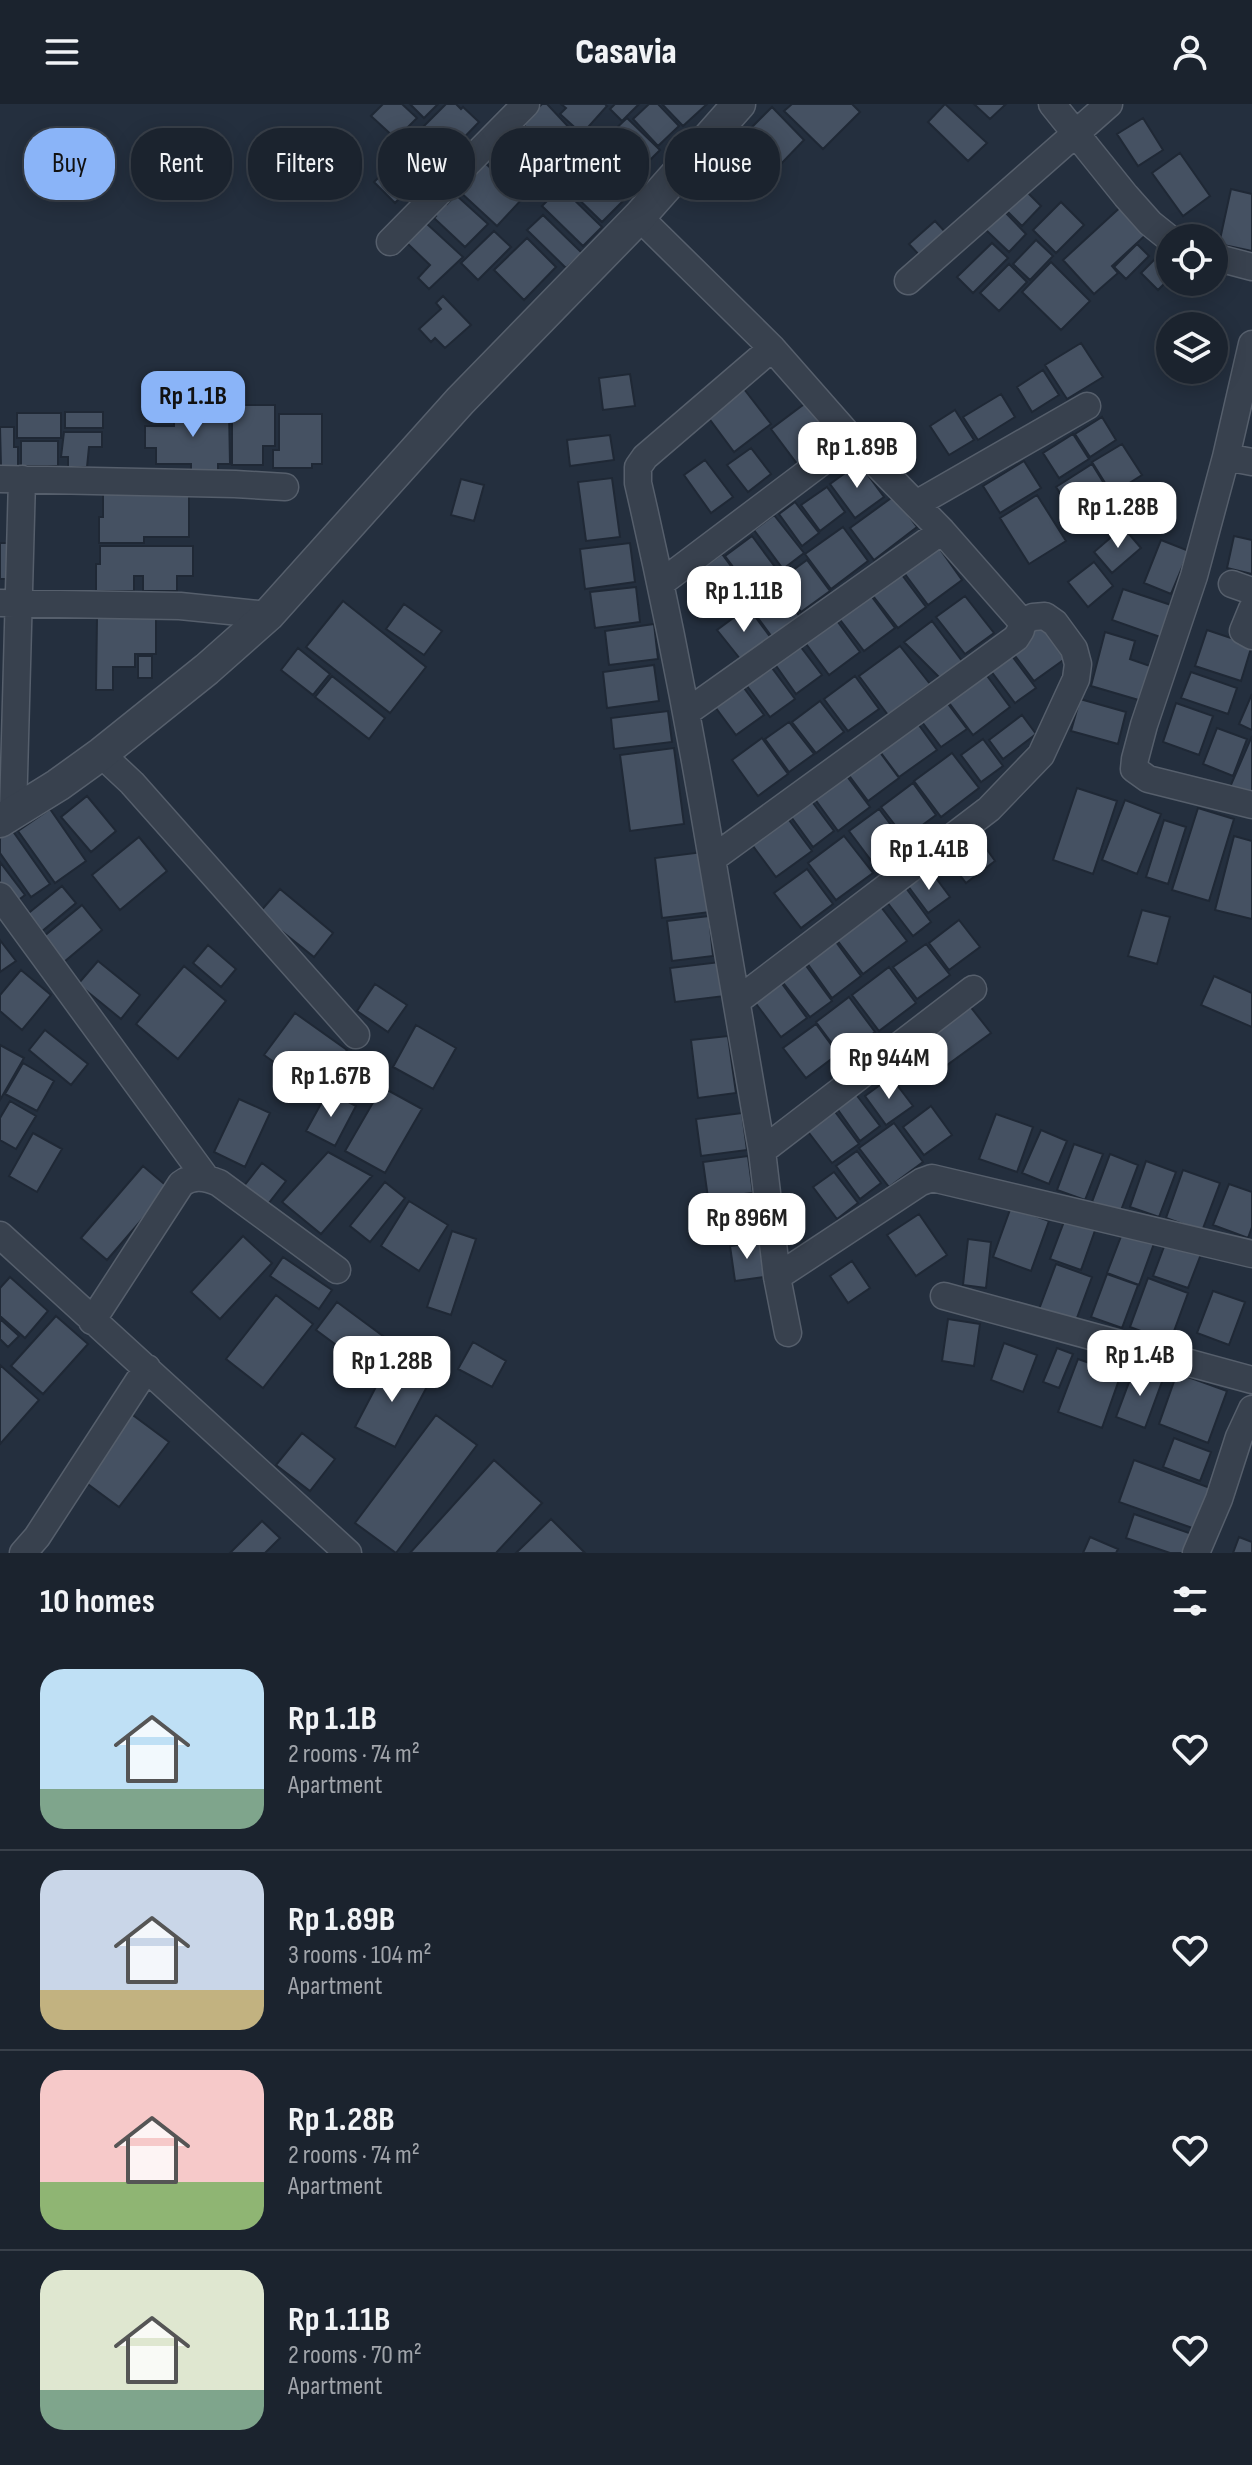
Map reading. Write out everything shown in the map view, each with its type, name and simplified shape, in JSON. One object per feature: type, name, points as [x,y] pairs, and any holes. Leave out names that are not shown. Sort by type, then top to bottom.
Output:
[{"type":"street","points":[[390,242],[526,104]]},
{"type":"street","points":[[7,817],[101,754],[207,669],[268,615],[460,401],[639,217],[739,104]]},
{"type":"street","points":[[1052,104],[1126,196],[1156,228]]},
{"type":"street","points":[[908,281],[1109,104]]},
{"type":"street","points":[[639,217],[772,348],[1022,622],[1016,638],[712,859]]},
{"type":"street","points":[[1228,261],[1252,267]]},
{"type":"street","points":[[1252,344],[1239,460],[1194,576],[1144,725],[1134,769],[1156,782],[1252,805]]},
{"type":"street","points":[[772,348],[645,457],[638,467],[638,483],[687,712],[762,1151],[777,1277],[788,1333]]},
{"type":"street","points":[[916,504],[1087,406]]},
{"type":"street","points":[[661,583],[852,439]]},
{"type":"street","points":[[7,817],[11,479],[285,487]]},
{"type":"street","points":[[687,712],[942,531]]},
{"type":"street","points":[[9,603],[180,606],[268,615]]},
{"type":"street","points":[[1252,609],[1243,631],[1252,636]]},
{"type":"street","points":[[737,1001],[989,809],[1041,755],[1076,679],[1078,664],[1074,649],[1055,623],[1045,616],[1022,622]]},
{"type":"street","points":[[101,754],[132,783],[356,1035]]},
{"type":"street","points":[[0,896],[206,1178]]},
{"type":"street","points":[[762,1151],[973,989]]},
{"type":"street","points":[[92,1321],[181,1184],[193,1178],[206,1178],[219,1183],[337,1270]]},
{"type":"street","points":[[777,1277],[921,1182],[932,1178],[1252,1254]]},
{"type":"street","points":[[0,1235],[348,1553]]},
{"type":"street","points":[[944,1296],[1252,1380]]},
{"type":"street","points":[[23,1553],[37,1537],[147,1368]]},
{"type":"street","points":[[1196,1553],[1252,1409]]},
{"type":"building","points":[[383,104],[402,104],[417,118],[407,128],[384,128],[371,116]]},
{"type":"building","points":[[410,104],[438,104],[424,118]]},
{"type":"building","points":[[446,104],[463,107],[479,122],[473,128],[423,127]]},
{"type":"building","points":[[542,104],[547,104],[570,128],[527,128],[522,123]]},
{"type":"building","points":[[561,104],[607,106],[587,128],[575,128],[560,114],[566,108]]},
{"type":"building","points":[[615,104],[639,104],[622,121],[610,109]]},
{"type":"building","points":[[649,104],[658,104],[679,126],[665,128],[665,139],[658,146],[649,136],[649,128],[641,128],[633,119]]},
{"type":"building","points":[[662,104],[707,104],[683,126]]},
{"type":"building","points":[[792,104],[852,104],[860,112],[823,149],[784,111]]},
{"type":"building","points":[[945,104],[987,143],[968,161],[928,122]]},
{"type":"building","points":[[974,104],[1006,104],[990,119]]},
{"type":"building","points":[[772,107],[804,140],[780,165],[780,128],[751,128]]},
{"type":"building","points":[[627,118],[637,128],[616,128]]},
{"type":"building","points":[[1143,118],[1163,150],[1138,166],[1117,134]]},
{"type":"building","points":[[649,139],[660,150],[649,161]]},
{"type":"building","points":[[1180,153],[1210,196],[1183,216],[1152,173]]},
{"type":"building","points":[[484,162],[491,168],[491,200],[521,200],[497,226],[469,200],[475,200],[475,172]]},
{"type":"building","points":[[1024,189],[1041,206],[1022,226],[1005,209]]},
{"type":"building","points":[[1231,189],[1252,194],[1252,251],[1228,246],[1228,224],[1223,224]]},
{"type":"building","points":[[441,200],[447,204],[451,200],[462,200],[488,224],[465,247],[434,218],[436,216],[431,211]]},
{"type":"building","points":[[548,200],[574,200],[602,227],[583,246],[542,206]]},
{"type":"building","points":[[579,200],[624,200],[602,222]]},
{"type":"building","points":[[1061,202],[1084,225],[1056,253],[1033,230]]},
{"type":"building","points":[[1125,203],[1151,230],[1112,266],[1118,273],[1094,294],[1063,260]]},
{"type":"building","points":[[1004,211],[1026,234],[1009,252],[986,230]]},
{"type":"building","points":[[543,215],[582,253],[566,268],[527,230]]},
{"type":"building","points":[[935,221],[947,234],[922,258],[909,244]]},
{"type":"building","points":[[426,223],[463,257],[429,289],[418,278],[430,265],[407,243]]},
{"type":"building","points":[[494,231],[511,247],[478,280],[461,263]]},
{"type":"building","points":[[527,238],[556,267],[524,300],[494,270]]},
{"type":"building","points":[[1036,240],[1053,256],[1030,280],[1013,264]]},
{"type":"building","points":[[992,243],[1008,258],[973,293],[957,277]]},
{"type":"building","points":[[1137,244],[1149,256],[1126,279],[1114,267]]},
{"type":"building","points":[[1156,258],[1156,288],[1141,273]]},
{"type":"building","points":[[1051,262],[1090,301],[1061,330],[1022,292]]},
{"type":"building","points":[[1009,264],[1027,282],[999,311],[980,293]]},
{"type":"building","points":[[443,296],[471,325],[445,348],[435,338],[431,342],[419,329],[441,309],[436,303]]},
{"type":"building","points":[[1081,343],[1103,377],[1067,399],[1045,365]]},
{"type":"building","points":[[1043,370],[1059,395],[1032,412],[1017,387]]},
{"type":"building","points":[[630,374],[635,406],[603,410],[599,378]]},
{"type":"building","points":[[744,389],[771,424],[734,452],[708,417]]},
{"type":"building","points":[[1001,394],[1015,417],[978,440],[963,417]]},
{"type":"building","points":[[807,402],[837,442],[801,469],[771,429]]},
{"type":"building","points":[[237,405],[275,405],[275,446],[263,446],[263,465],[232,465],[232,417],[237,417]]},
{"type":"building","points":[[174,409],[229,409],[230,464],[218,464],[218,471],[191,471],[191,464],[156,464],[156,448],[145,448],[145,426],[174,426]]},
{"type":"building","points":[[955,410],[974,440],[949,455],[930,426]]},
{"type":"building","points":[[65,412],[103,412],[103,428],[65,428]]},
{"type":"building","points":[[17,413],[61,413],[61,438],[17,438]]},
{"type":"building","points":[[279,414],[322,414],[322,464],[312,464],[312,468],[273,468],[273,450],[279,450]]},
{"type":"building","points":[[1102,417],[1116,440],[1090,457],[1075,434]]},
{"type":"building","points":[[0,427],[14,427],[18,467],[1,467]]},
{"type":"building","points":[[64,432],[102,432],[102,447],[89,447],[87,467],[68,467],[68,457],[61,457]]},
{"type":"building","points":[[1073,434],[1089,459],[1059,478],[1043,453]]},
{"type":"building","points":[[610,435],[614,460],[570,466],[567,440]]},
{"type":"building","points":[[21,441],[58,441],[58,466],[21,466]]},
{"type":"building","points":[[1122,444],[1142,475],[1112,494],[1092,462]]},
{"type":"building","points":[[751,448],[771,474],[748,492],[727,465]]},
{"type":"building","points":[[705,460],[733,497],[711,513],[684,475]]},
{"type":"building","points":[[1024,461],[1041,488],[1000,513],[983,486]]},
{"type":"building","points":[[859,463],[884,497],[855,518],[830,484]]},
{"type":"building","points":[[1092,464],[1113,498],[1078,520],[1056,487]]},
{"type":"building","points":[[612,478],[620,537],[586,541],[578,482]]},
{"type":"building","points":[[461,479],[484,485],[474,521],[451,515]]},
{"type":"building","points":[[827,487],[845,512],[820,531],[801,505]]},
{"type":"building","points":[[103,491],[189,491],[189,537],[144,537],[144,543],[99,543]]},
{"type":"building","points":[[1037,495],[1066,541],[1029,564],[1000,518]]},
{"type":"building","points":[[894,496],[917,527],[874,560],[850,528]]},
{"type":"building","points":[[795,502],[819,533],[802,546],[779,514]]},
{"type":"building","points":[[774,515],[804,553],[783,569],[754,530]]},
{"type":"building","points":[[843,527],[868,561],[831,589],[805,554]]},
{"type":"building","points":[[1123,527],[1141,548],[1112,573],[1094,552]]},
{"type":"building","points":[[752,536],[778,571],[751,591],[725,556]]},
{"type":"building","points":[[1234,536],[1252,540],[1252,574],[1227,568]]},
{"type":"building","points":[[1161,540],[1189,551],[1171,594],[1144,583]]},
{"type":"building","points":[[0,543],[13,543],[13,579],[0,579]]},
{"type":"building","points":[[630,543],[635,582],[585,589],[580,549]]},
{"type":"building","points":[[937,545],[962,580],[928,605],[902,570]]},
{"type":"building","points":[[100,546],[193,546],[193,576],[177,576],[177,591],[143,591],[143,576],[134,576],[134,591],[96,591]]},
{"type":"building","points":[[722,554],[753,596],[725,616],[694,574]]},
{"type":"building","points":[[807,560],[830,591],[801,612],[778,581]]},
{"type":"building","points":[[1094,562],[1113,586],[1088,607],[1068,582]]},
{"type":"building","points":[[899,571],[926,607],[898,628],[870,592]]},
{"type":"building","points":[[775,583],[800,617],[772,637],[747,603]]},
{"type":"building","points":[[636,587],[640,622],[595,628],[590,592]]},
{"type":"building","points":[[1123,589],[1174,606],[1163,638],[1112,620]]},
{"type":"building","points":[[869,593],[895,628],[864,651],[838,617]]},
{"type":"building","points":[[965,596],[994,633],[965,654],[936,617]]},
{"type":"building","points":[[343,601],[426,667],[390,713],[306,647]]},
{"type":"building","points":[[404,604],[442,631],[424,655],[386,629]]},
{"type":"building","points":[[748,607],[771,638],[741,660],[717,630]]},
{"type":"building","points":[[97,617],[156,617],[156,654],[135,654],[135,667],[113,667],[113,690],[96,690]]},
{"type":"building","points":[[835,618],[860,652],[829,675],[804,641]]},
{"type":"building","points":[[932,621],[962,661],[944,682],[904,642]]},
{"type":"building","points":[[1045,623],[1069,656],[1034,681],[1009,648]]},
{"type":"building","points":[[654,624],[658,659],[609,665],[605,631]]},
{"type":"building","points":[[1207,630],[1252,645],[1241,681],[1195,666]]},
{"type":"building","points":[[1105,632],[1135,641],[1130,659],[1153,667],[1142,701],[1091,686]]},
{"type":"building","points":[[797,642],[822,675],[796,694],[772,660]]},
{"type":"building","points":[[900,646],[930,684],[888,715],[859,676]]},
{"type":"building","points":[[298,648],[330,674],[313,695],[281,670]]},
{"type":"building","points":[[1009,652],[1036,688],[1015,703],[988,667]]},
{"type":"building","points":[[138,656],[152,656],[152,678],[138,678]]},
{"type":"building","points":[[769,664],[795,699],[770,717],[744,682]]},
{"type":"building","points":[[654,665],[659,701],[607,708],[603,672]]},
{"type":"building","points":[[982,669],[1010,707],[973,735],[944,696]]},
{"type":"building","points":[[1191,672],[1237,688],[1228,714],[1181,698]]},
{"type":"building","points":[[332,676],[385,718],[369,739],[315,697]]},
{"type":"building","points":[[855,676],[879,709],[848,731],[824,699]]},
{"type":"building","points":[[741,684],[764,715],[736,735],[713,704]]},
{"type":"building","points":[[1252,694],[1252,730],[1239,724]]},
{"type":"building","points":[[1080,699],[1126,712],[1118,744],[1071,731]]},
{"type":"building","points":[[945,700],[967,729],[941,747],[919,718]]},
{"type":"building","points":[[820,701],[844,732],[816,753],[792,722]]},
{"type":"building","points":[[1176,703],[1213,716],[1199,755],[1163,742]]},
{"type":"building","points":[[668,711],[672,742],[614,749],[611,718]]},
{"type":"building","points":[[1022,715],[1036,734],[1003,759],[989,740]]},
{"type":"building","points":[[913,717],[937,750],[899,777],[875,745]]},
{"type":"building","points":[[789,722],[814,754],[789,772],[765,739]]},
{"type":"building","points":[[1217,728],[1247,739],[1233,776],[1203,764]]},
{"type":"building","points":[[1252,736],[1252,796],[1230,787]]},
{"type":"building","points":[[762,738],[788,774],[758,796],[732,760]]},
{"type":"building","points":[[983,739],[1003,766],[981,782],[961,755]]},
{"type":"building","points":[[876,747],[899,778],[868,801],[845,770]]},
{"type":"building","points":[[674,748],[684,824],[630,831],[620,755]]},
{"type":"building","points":[[952,753],[979,788],[941,817],[914,781]]},
{"type":"building","points":[[843,771],[870,807],[838,831],[812,795]]},
{"type":"building","points":[[913,783],[936,815],[905,838],[881,807]]},
{"type":"building","points":[[1077,788],[1117,801],[1093,874],[1053,860]]},
{"type":"building","points":[[87,796],[116,831],[91,852],[61,817]]},
{"type":"building","points":[[810,799],[834,831],[813,847],[789,814]]},
{"type":"building","points":[[1125,800],[1161,814],[1137,874],[1102,860]]},
{"type":"building","points":[[1198,808],[1234,819],[1209,901],[1172,890]]},
{"type":"building","points":[[50,809],[86,861],[55,883],[18,831]]},
{"type":"building","points":[[879,809],[909,849],[879,871],[849,831]]},
{"type":"building","points":[[786,816],[812,851],[776,877],[750,842]]},
{"type":"building","points":[[1164,820],[1186,827],[1168,884],[1146,877]]},
{"type":"building","points":[[12,830],[50,884],[31,897],[0,853],[0,838]]},
{"type":"building","points":[[976,834],[995,861],[966,883],[946,857]]},
{"type":"building","points":[[844,836],[873,873],[836,900],[808,863]]},
{"type":"building","points":[[1234,836],[1252,841],[1252,919],[1215,910]]},
{"type":"building","points":[[139,837],[167,871],[120,910],[92,875]]},
{"type":"building","points":[[703,852],[710,912],[662,918],[655,858]]},
{"type":"building","points":[[0,862],[25,895],[12,905],[0,889]]},
{"type":"building","points":[[807,869],[833,904],[801,928],[774,893]]},
{"type":"building","points":[[930,870],[950,897],[928,913],[908,886]]},
{"type":"building","points":[[62,886],[76,903],[35,937],[20,920]]},
{"type":"building","points":[[906,888],[931,922],[913,936],[887,902]]},
{"type":"building","points":[[280,889],[333,933],[314,957],[259,913]]},
{"type":"building","points":[[82,905],[102,930],[58,967],[37,942]]},
{"type":"building","points":[[881,907],[907,941],[863,974],[837,940]]},
{"type":"building","points":[[1142,910],[1170,917],[1157,964],[1128,956]]},
{"type":"building","points":[[709,916],[713,956],[672,961],[667,921]]},
{"type":"building","points":[[959,920],[980,947],[949,970],[929,943]]},
{"type":"building","points":[[0,940],[16,961],[0,972]]},
{"type":"building","points":[[836,942],[861,976],[832,998],[807,963]]},
{"type":"building","points":[[926,944],[950,975],[917,999],[893,967]]},
{"type":"building","points":[[208,945],[236,969],[221,987],[193,963]]},
{"type":"building","points":[[98,961],[140,995],[121,1019],[78,984]]},
{"type":"building","points":[[720,962],[725,996],[675,1002],[670,968]]},
{"type":"building","points":[[804,963],[832,1001],[810,1017],[781,980]]},
{"type":"building","points":[[184,966],[226,1001],[178,1059],[136,1024]]},
{"type":"building","points":[[889,967],[916,1003],[879,1031],[852,995]]},
{"type":"building","points":[[21,970],[51,995],[22,1030],[0,1011],[0,995]]},
{"type":"building","points":[[1214,976],[1252,993],[1252,1027],[1201,1005]]},
{"type":"building","points":[[780,981],[807,1018],[781,1037],[754,1001]]},
{"type":"building","points":[[375,984],[407,1005],[388,1032],[357,1011]]},
{"type":"building","points":[[849,997],[875,1032],[842,1057],[816,1022]]},
{"type":"building","points":[[969,1005],[991,1033],[932,1076],[911,1048]]},
{"type":"building","points":[[295,1013],[347,1050],[317,1093],[264,1055]]},
{"type":"building","points":[[816,1024],[838,1054],[806,1078],[783,1048]]},
{"type":"building","points":[[416,1025],[456,1048],[433,1089],[393,1067]]},
{"type":"building","points":[[45,1030],[88,1064],[71,1085],[29,1050]]},
{"type":"building","points":[[728,1036],[736,1093],[698,1098],[691,1040]]},
{"type":"building","points":[[0,1045],[24,1058],[0,1100]]},
{"type":"building","points":[[23,1063],[54,1081],[37,1111],[5,1094]]},
{"type":"building","points":[[891,1077],[913,1106],[886,1125],[865,1096]]},
{"type":"building","points":[[382,1087],[422,1109],[385,1173],[345,1151]]},
{"type":"building","points":[[328,1091],[356,1106],[335,1146],[306,1131]]},
{"type":"building","points":[[855,1093],[880,1126],[860,1141],[836,1107]]},
{"type":"building","points":[[239,1099],[270,1113],[245,1167],[214,1152]]},
{"type":"building","points":[[10,1101],[36,1116],[16,1149],[0,1140],[0,1118]]},
{"type":"building","points":[[931,1106],[952,1135],[924,1155],[903,1127]]},
{"type":"building","points":[[833,1109],[859,1144],[832,1163],[806,1129]]},
{"type":"building","points":[[742,1113],[747,1150],[701,1156],[696,1119]]},
{"type":"building","points":[[996,1114],[1033,1127],[1017,1172],[979,1159]]},
{"type":"building","points":[[894,1123],[923,1162],[889,1187],[859,1148]]},
{"type":"building","points":[[1041,1130],[1067,1141],[1049,1184],[1022,1173]]},
{"type":"building","points":[[33,1133],[62,1149],[37,1192],[9,1176]]},
{"type":"building","points":[[1074,1144],[1103,1154],[1085,1200],[1057,1190]]},
{"type":"building","points":[[857,1151],[881,1183],[860,1199],[836,1166]]},
{"type":"building","points":[[328,1152],[372,1176],[321,1234],[282,1202]]},
{"type":"building","points":[[1110,1154],[1138,1165],[1120,1213],[1092,1202]]},
{"type":"building","points":[[748,1156],[753,1193],[708,1198],[703,1162]]},
{"type":"building","points":[[1146,1161],[1176,1172],[1159,1217],[1130,1207]]},
{"type":"building","points":[[262,1163],[286,1181],[268,1204],[244,1186]]},
{"type":"building","points":[[143,1166],[169,1188],[107,1260],[81,1238]]},
{"type":"building","points":[[1183,1170],[1220,1183],[1202,1231],[1166,1218]]},
{"type":"building","points":[[834,1172],[858,1203],[837,1219],[813,1187]]},
{"type":"building","points":[[385,1182],[405,1198],[370,1242],[350,1226]]},
{"type":"building","points":[[1229,1184],[1252,1192],[1252,1227],[1248,1238],[1213,1225]]},
{"type":"building","points":[[409,1201],[448,1225],[419,1271],[381,1246]]},
{"type":"building","points":[[755,1201],[758,1231],[725,1235],[721,1205]]},
{"type":"building","points":[[1011,1207],[1049,1221],[1031,1271],[993,1257]]},
{"type":"building","points":[[1068,1211],[1098,1222],[1081,1270],[1050,1259]]},
{"type":"building","points":[[919,1214],[947,1255],[916,1276],[887,1235]]},
{"type":"building","points":[[1125,1226],[1156,1238],[1139,1285],[1107,1273]]},
{"type":"building","points":[[452,1231],[476,1239],[451,1315],[427,1307]]},
{"type":"building","points":[[243,1236],[272,1263],[220,1319],[191,1292]]},
{"type":"building","points":[[1168,1236],[1203,1249],[1188,1288],[1153,1276]]},
{"type":"building","points":[[968,1239],[991,1242],[986,1288],[963,1285]]},
{"type":"building","points":[[760,1242],[764,1277],[735,1281],[730,1246]]},
{"type":"building","points":[[283,1257],[332,1290],[319,1309],[270,1276]]},
{"type":"building","points":[[852,1261],[870,1288],[848,1303],[830,1276]]},
{"type":"building","points":[[1056,1264],[1092,1277],[1074,1326],[1038,1312]]},
{"type":"building","points":[[1107,1274],[1138,1285],[1122,1328],[1091,1317]]},
{"type":"building","points":[[10,1277],[48,1311],[25,1338],[0,1316],[0,1288]]},
{"type":"building","points":[[1148,1278],[1188,1293],[1170,1342],[1130,1327]]},
{"type":"building","points":[[1213,1291],[1245,1302],[1229,1345],[1197,1333]]},
{"type":"building","points":[[276,1295],[313,1324],[263,1388],[226,1359]]},
{"type":"building","points":[[337,1302],[391,1342],[370,1370],[316,1330]]},
{"type":"building","points":[[56,1316],[88,1344],[43,1394],[11,1366]]},
{"type":"building","points":[[0,1319],[19,1336],[8,1347],[0,1339]]},
{"type":"building","points":[[948,1319],[980,1324],[974,1366],[942,1361]]},
{"type":"building","points":[[473,1342],[506,1361],[492,1387],[458,1369]]},
{"type":"building","points":[[1004,1343],[1037,1355],[1023,1392],[991,1380]]},
{"type":"building","points":[[1057,1348],[1073,1354],[1059,1388],[1043,1382]]},
{"type":"building","points":[[1078,1359],[1121,1374],[1102,1428],[1058,1412]]},
{"type":"building","points":[[390,1360],[430,1381],[395,1447],[355,1427]]},
{"type":"building","points":[[0,1365],[39,1400],[0,1444]]},
{"type":"building","points":[[1134,1369],[1163,1379],[1145,1428],[1116,1417]]},
{"type":"building","points":[[1177,1373],[1227,1391],[1208,1443],[1159,1424]]},
{"type":"building","points":[[130,1413],[169,1442],[119,1507],[81,1479]]},
{"type":"building","points":[[436,1415],[477,1445],[396,1553],[355,1523]]},
{"type":"building","points":[[302,1433],[335,1459],[310,1491],[276,1465]]},
{"type":"building","points":[[1174,1438],[1211,1452],[1200,1481],[1163,1467]]},
{"type":"building","points":[[494,1460],[542,1503],[496,1553],[410,1553]]},
{"type":"building","points":[[1134,1460],[1213,1489],[1198,1530],[1119,1502]]},
{"type":"building","points":[[1134,1514],[1195,1535],[1189,1553],[1170,1553],[1126,1538]]},
{"type":"building","points":[[551,1519],[585,1553],[516,1553]]},
{"type":"building","points":[[262,1521],[280,1538],[265,1553],[230,1553]]},
{"type":"building","points":[[1090,1537],[1118,1549],[1116,1553],[1083,1553]]},
{"type":"building","points":[[1239,1537],[1252,1542],[1252,1553],[1233,1553]]}]
